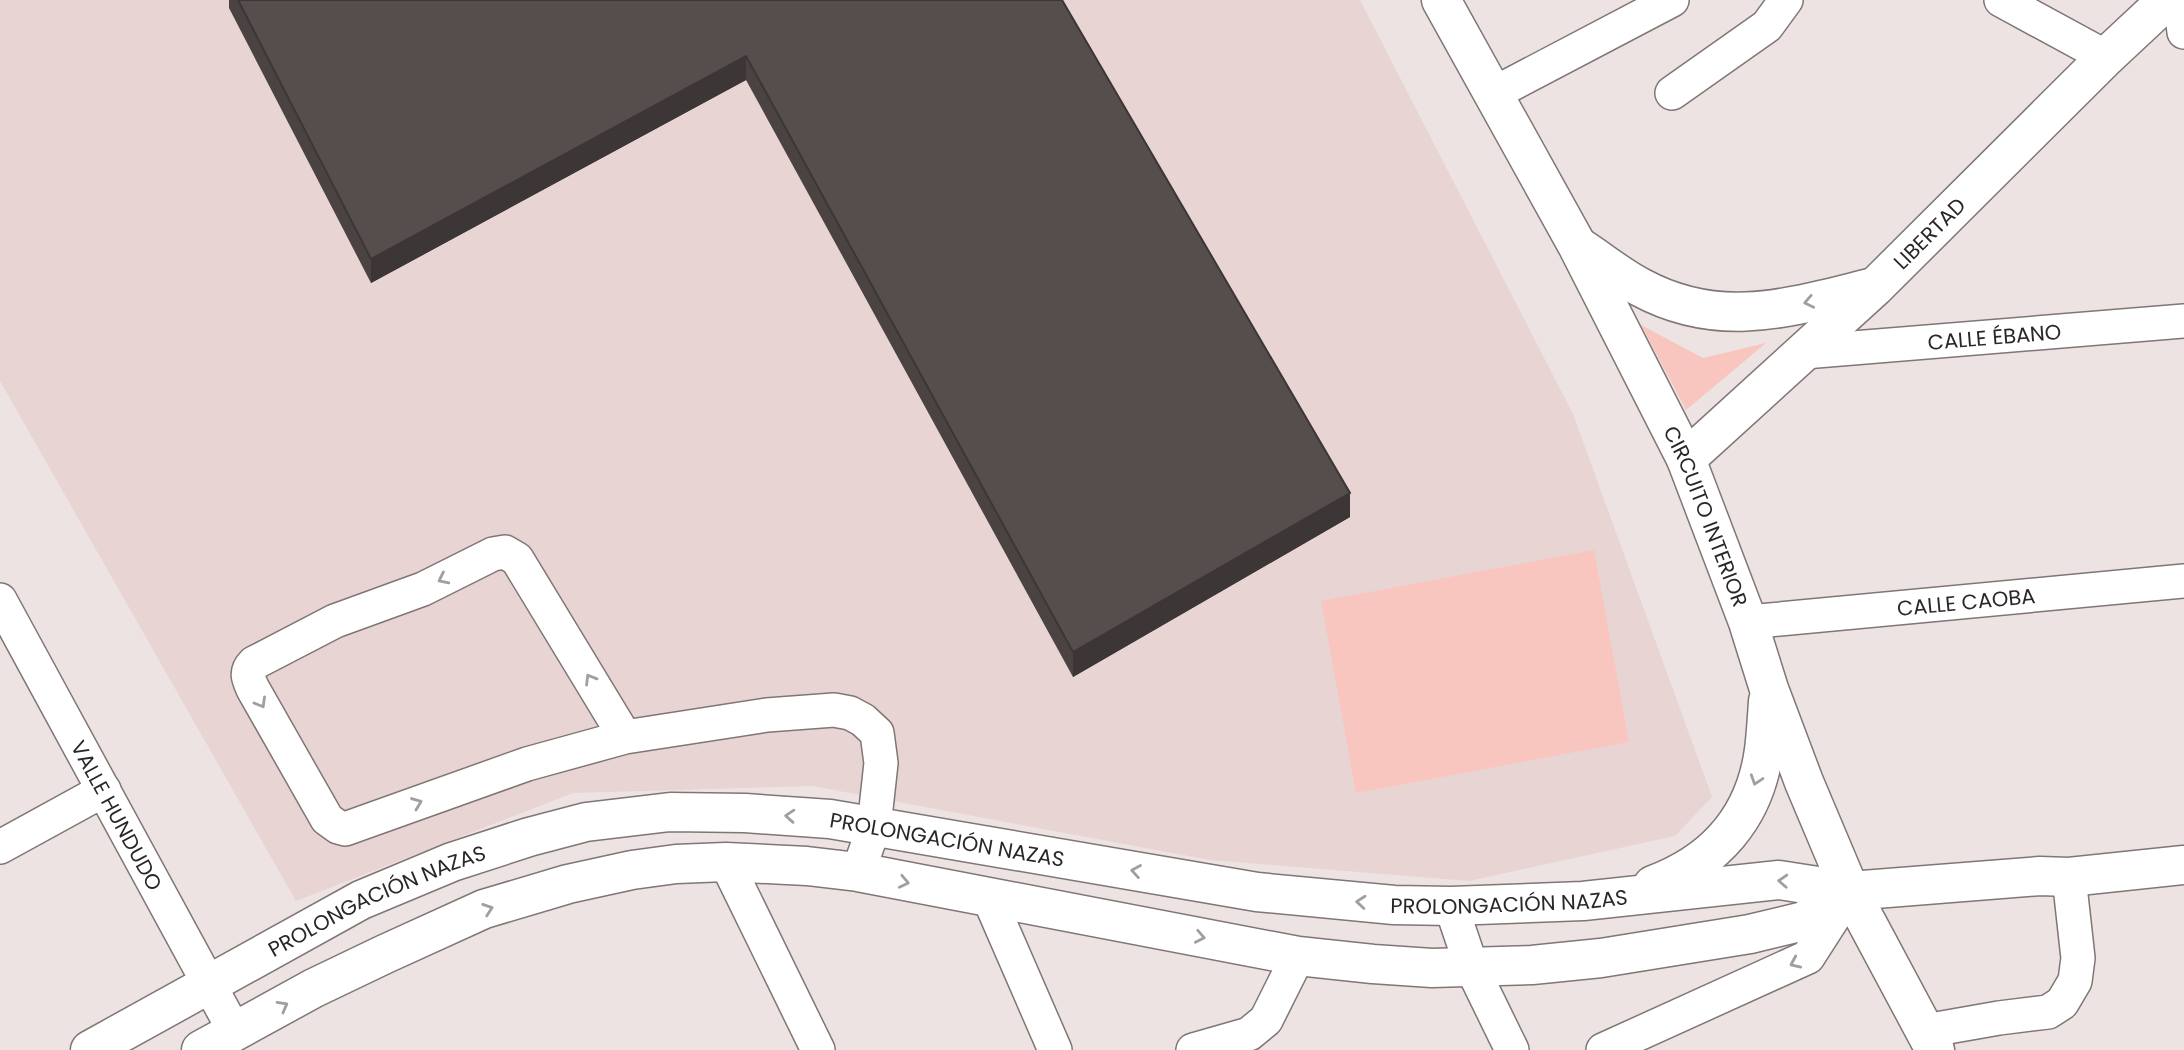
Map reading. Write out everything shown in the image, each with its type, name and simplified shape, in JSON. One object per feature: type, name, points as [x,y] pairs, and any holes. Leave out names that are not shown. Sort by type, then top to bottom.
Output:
[{"type":"main road","name":"CIRCUITO INTERIOR","points":[[1441,0],[1577,245],[1686,459],[1748,622],[1769,689],[1804,782],[1850,891],[1930,1041]]},
{"type":"main road","name":"LIBERTAD","points":[[1686,459],[1875,287],[2106,57],[2167,0]]},
{"type":"main road","points":[[1577,245],[1639,286],[1666,299],[1718,312],[1746,313],[1806,304],[1875,287]]},
{"type":"main road","points":[[1624,897],[1695,866],[1734,829],[1758,778],[1764,751],[1769,689]]},
{"type":"main road","name":"PROLONGACIÓN NAZAS","points":[[90,1050],[361,901],[452,862],[586,822],[670,811],[830,819],[1256,892],[1394,905],[1571,902],[1780,880],[1850,891],[2040,876],[2069,877],[2184,865]]},
{"type":"main road","name":"PROLONGACIÓN NAZAS","points":[[201,1050],[314,988],[484,909],[568,884],[632,870],[676,864],[726,862],[807,866],[858,872],[1298,956],[1432,968],[1472,968],[1601,958],[1750,934],[1804,921],[1850,891]]},
{"type":"street","points":[[1493,94],[1672,0]]},
{"type":"street","points":[[1672,93],[1767,26],[1786,0]]},
{"type":"street","points":[[2001,0],[2106,57]]},
{"type":"street","points":[[2180,0],[2184,32]]},
{"type":"street","name":"CALLE ÉBANO","points":[[1804,352],[2184,321]]},
{"type":"street","points":[[625,737],[517,559],[505,552],[493,554],[423,589],[335,621],[254,663],[247,674],[327,818],[332,824],[345,829],[527,764],[625,737],[768,715],[834,710],[850,713],[863,720],[877,733],[881,763],[874,827],[858,872]]},
{"type":"street","name":"CALLE CAOBA","points":[[1748,622],[2184,581]]},
{"type":"street","name":"VALLE HUNDUDO","points":[[0,600],[235,1031]]},
{"type":"street","points":[[0,847],[104,790]]},
{"type":"street","points":[[726,862],[818,1050]]},
{"type":"street","points":[[1930,1041],[1999,1018],[2048,1013],[2062,1003],[2076,981],[2078,958],[2069,877]]},
{"type":"street","points":[[1603,1050],[1808,957],[1850,891]]},
{"type":"street","points":[[988,896],[1055,1050]]},
{"type":"street","points":[[1451,906],[1472,968],[1512,1050]]},
{"type":"street","points":[[1193,1050],[1249,1034],[1266,1020],[1298,956]]},
{"type":"shaded area","points":[[0,0],[1360,0],[1573,414],[1712,797],[1675,836],[1469,881],[1210,860],[812,786],[573,793],[296,901],[0,381]]},
{"type":"shaded area","points":[[1641,325],[1703,358],[1766,343],[1686,410]]},
{"type":"shaded area","points":[[1594,550],[1629,742],[1356,793],[1321,601]]},
{"type":"building","points":[[238,0],[1062,0],[1350,493],[1073,652],[746,56],[371,259]]}]
